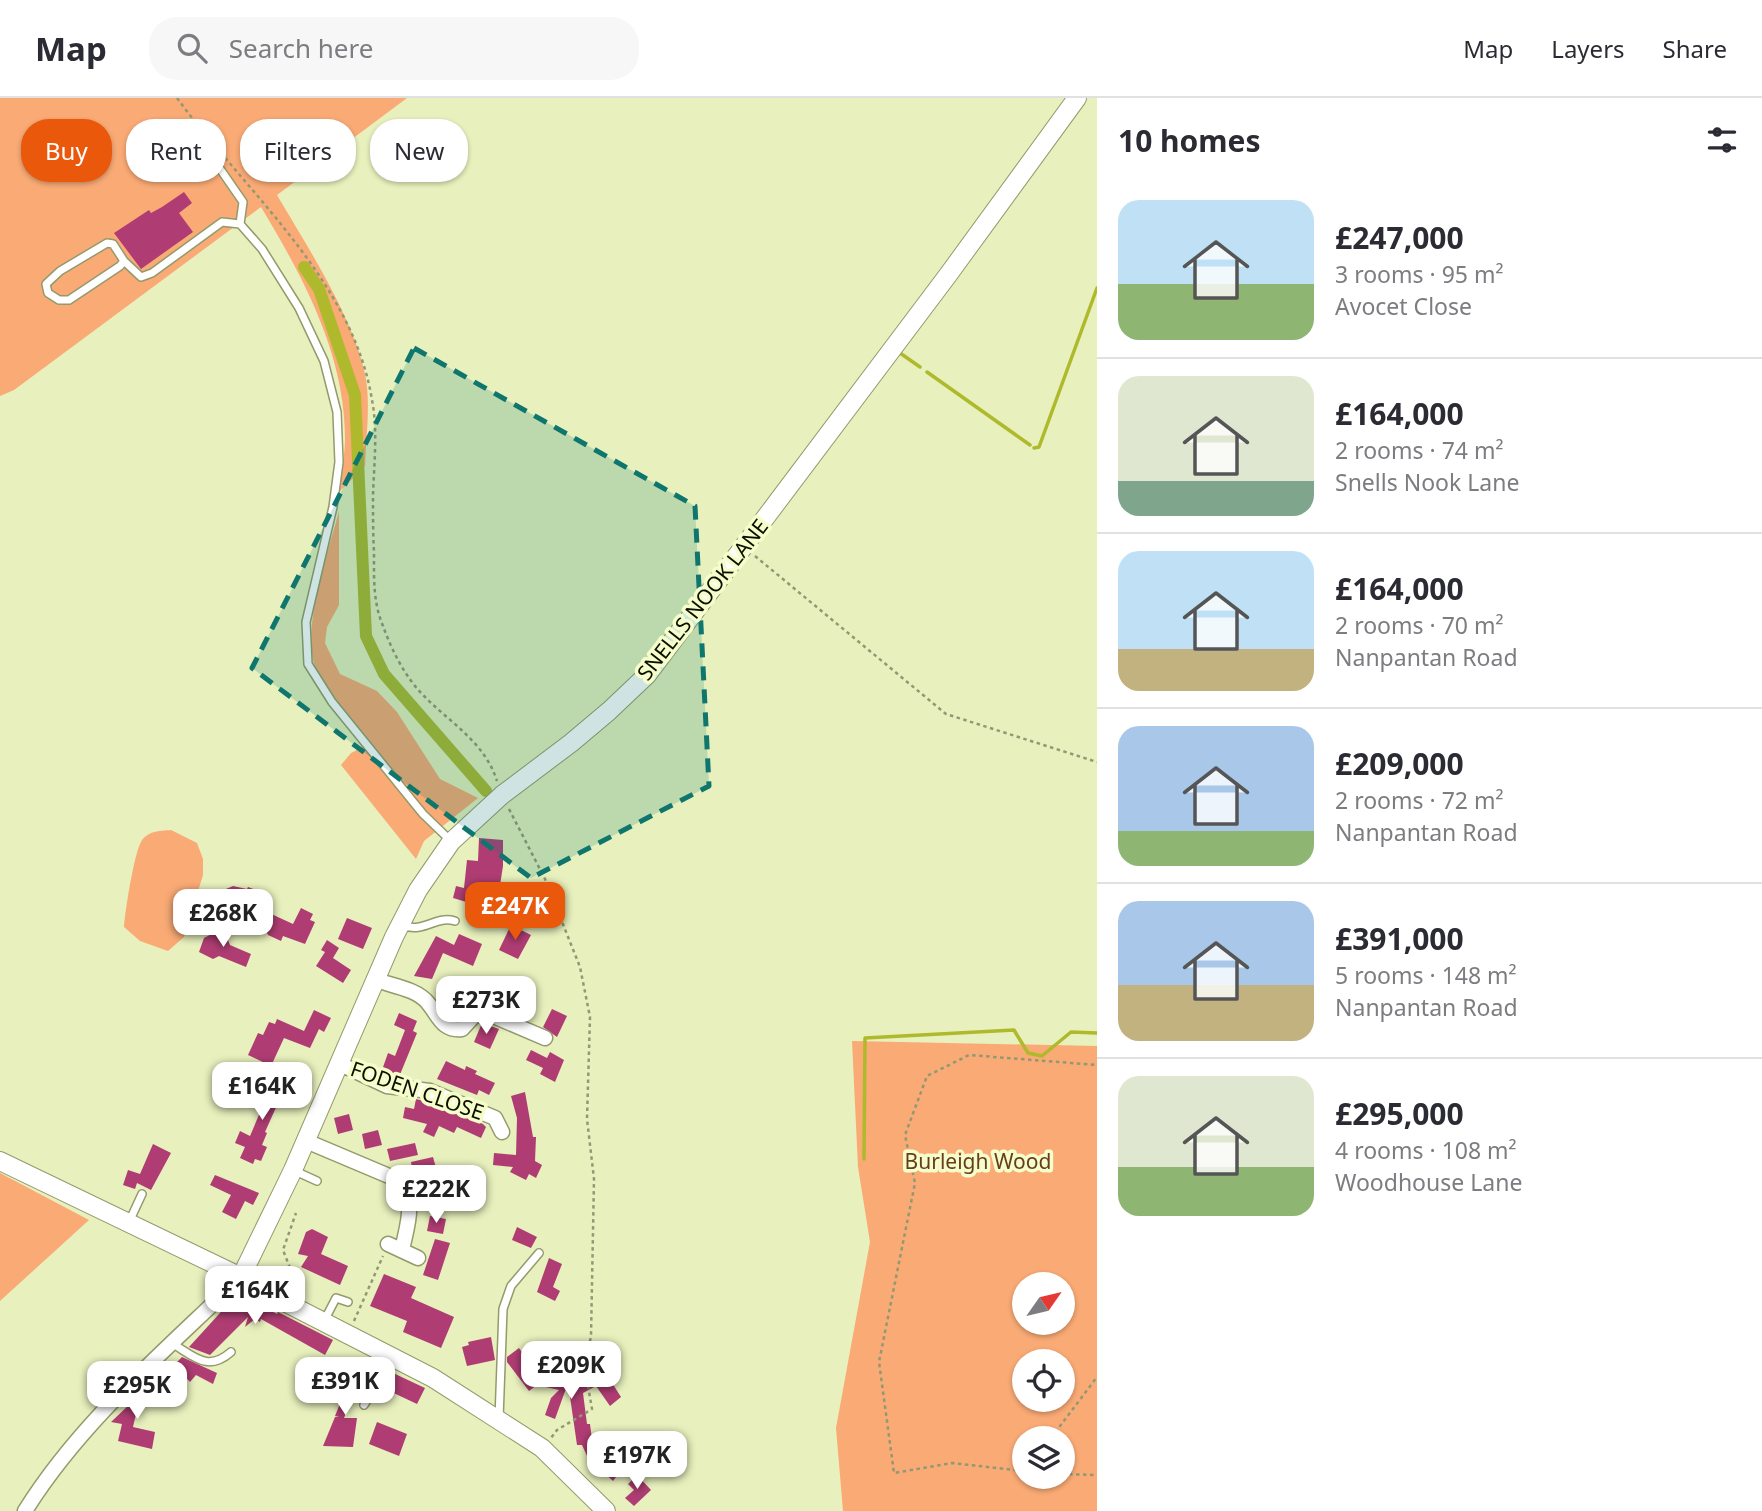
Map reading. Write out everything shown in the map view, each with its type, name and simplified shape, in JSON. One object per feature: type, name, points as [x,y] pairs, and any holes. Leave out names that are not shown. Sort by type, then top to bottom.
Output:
[{"type":"street","name":"SNELLS NOOK LANE","points":[[241,1277],[293,1170],[401,925],[418,890],[451,842],[502,795],[571,743],[647,675],[745,548],[1077,98]]},
{"type":"street","points":[[376,980],[417,993],[428,1003],[442,1024],[453,1030],[462,1029],[473,1017],[484,1012],[538,1036],[524,1049]]},
{"type":"street","name":"FODEN CLOSE","points":[[340,1064],[387,1086],[430,1091],[500,1114],[502,1132]]},
{"type":"street","points":[[306,1141],[396,1179],[404,1186],[410,1210],[402,1251]]},
{"type":"street","points":[[0,1161],[241,1277],[269,1294],[425,1373],[542,1448],[606,1511]]},
{"type":"street","points":[[388,1244],[418,1258]]},
{"type":"street","points":[[25,1511],[34,1496],[101,1415],[241,1277]]},
{"type":"lane","points":[[226,177],[243,202],[240,224]]},
{"type":"lane","points":[[124,261],[69,300],[59,300],[48,293],[46,284],[60,271],[107,243],[113,244],[124,261],[141,277],[152,274],[222,222],[240,224],[262,249],[299,308],[324,362],[337,412],[339,463],[333,507],[306,622],[308,664],[332,702],[423,814],[451,842]]},
{"type":"lane","points":[[401,925],[413,929],[445,918],[455,921]]},
{"type":"lane","points":[[293,1170],[317,1181]]},
{"type":"lane","points":[[128,1223],[142,1194]]},
{"type":"lane","points":[[499,1420],[503,1309],[511,1286],[539,1253]]},
{"type":"lane","points":[[269,1294],[293,1277]]},
{"type":"lane","points":[[324,1321],[336,1298],[348,1302]]},
{"type":"lane","points":[[173,1344],[206,1363],[220,1362],[231,1352]]},
{"type":"lane","points":[[364,1405],[396,1358]]},
{"type":"path","points":[[177,98],[197,126],[285,229],[338,305],[362,352],[373,402],[374,600],[383,626],[402,667],[425,697],[478,746],[494,772],[502,795],[545,879],[580,967],[590,1017],[587,1119],[594,1179],[591,1337],[584,1363],[592,1409],[557,1430],[542,1448]]},
{"type":"path","points":[[745,548],[946,714],[1097,762]]},
{"type":"path","points":[[1012,1470],[952,1463],[894,1473],[879,1362],[915,1183],[905,1135],[928,1076],[969,1055],[1097,1065]]},
{"type":"path","points":[[293,1277],[283,1250],[296,1213]]},
{"type":"path","points":[[348,1333],[388,1244]]},
{"type":"path","points":[[1060,1426],[1097,1377]]},
{"type":"path","points":[[1075,1474],[1097,1475]]},
{"type":"highlighted area","points":[[414,348],[695,506],[709,786],[531,878],[252,668]]},
{"type":"green space","points":[[0,98],[407,98],[379,119],[370,119],[370,126],[356,136],[356,119],[240,119],[240,182],[294,182],[277,195],[340,306],[365,374],[368,408],[365,466],[339,492],[345,438],[338,376],[319,317],[292,261],[261,207],[14,390],[0,396]]},
{"type":"green space","points":[[339,511],[339,605],[327,627],[325,643],[340,674],[377,691],[397,712],[440,779],[478,798],[424,841],[416,859],[341,765],[351,753],[369,744],[328,692],[313,659],[311,642],[315,604]]},
{"type":"green space","points":[[171,830],[197,843],[203,859],[203,875],[184,937],[168,951],[140,941],[124,927],[138,848],[150,834]]},
{"type":"green space","name":"Burleigh Wood","points":[[852,1041],[1097,1046],[1097,1511],[843,1511],[836,1428],[870,1242],[858,1167]]},
{"type":"green space","points":[[0,1173],[89,1220],[0,1301]]},
{"type":"building","points":[[184,192],[192,203],[179,213],[193,232],[141,269],[114,233],[149,210],[151,213]]},
{"type":"building","points":[[479,838],[503,840],[500,899],[493,921],[470,915],[473,904],[453,898],[456,886],[464,888],[467,860],[478,861]]},
{"type":"building","points":[[233,886],[259,891],[254,904],[247,902],[215,916],[207,897]]},
{"type":"building","points":[[301,908],[313,914],[310,920],[315,922],[305,944],[283,936],[281,941],[268,935],[262,922],[267,912],[293,924]]},
{"type":"building","points":[[347,918],[372,928],[363,949],[338,939]]},
{"type":"building","points":[[511,925],[531,935],[518,959],[499,950]]},
{"type":"building","points":[[223,928],[230,945],[251,954],[246,967],[219,956],[213,959],[199,952],[204,938]]},
{"type":"building","points":[[459,934],[482,944],[473,966],[443,953],[432,979],[414,976],[436,936],[454,945]]},
{"type":"building","points":[[327,940],[339,948],[333,958],[351,970],[343,983],[316,966],[325,952],[321,950]]},
{"type":"building","points":[[486,978],[513,991],[504,1010],[488,1003],[494,990],[482,988]]},
{"type":"building","points":[[445,994],[467,1003],[459,1018],[447,1012],[440,1004]]},
{"type":"building","points":[[552,1009],[567,1016],[557,1037],[543,1027]]},
{"type":"building","points":[[314,1010],[331,1018],[324,1032],[319,1029],[310,1048],[284,1038],[271,1066],[248,1055],[258,1033],[263,1035],[269,1022],[275,1024],[277,1019],[304,1031]]},
{"type":"building","points":[[399,1013],[417,1021],[413,1031],[417,1033],[399,1077],[382,1070],[388,1053],[395,1056],[405,1030],[394,1025]]},
{"type":"building","points":[[482,1023],[499,1029],[490,1049],[474,1042]]},
{"type":"building","points":[[531,1050],[547,1058],[550,1052],[564,1060],[555,1082],[540,1074],[543,1068],[526,1060]]},
{"type":"building","points":[[446,1061],[465,1070],[466,1066],[477,1071],[475,1074],[495,1083],[489,1095],[479,1090],[477,1095],[437,1079]]},
{"type":"building","points":[[267,1074],[287,1083],[265,1132],[267,1133],[262,1145],[267,1147],[261,1161],[255,1159],[253,1164],[240,1158],[245,1147],[235,1143],[240,1131],[250,1136],[270,1089],[261,1085]]},
{"type":"building","points":[[525,1092],[533,1137],[536,1137],[535,1161],[542,1165],[536,1178],[529,1174],[526,1180],[510,1172],[513,1167],[493,1165],[494,1153],[516,1155],[517,1118],[511,1096]]},
{"type":"building","points":[[416,1099],[433,1103],[483,1124],[486,1127],[481,1138],[457,1127],[454,1133],[439,1126],[434,1137],[423,1132],[427,1124],[403,1118],[405,1107],[414,1109]]},
{"type":"building","points":[[349,1114],[353,1130],[338,1134],[334,1118]]},
{"type":"building","points":[[378,1130],[382,1145],[365,1149],[362,1134]]},
{"type":"building","points":[[415,1143],[418,1155],[390,1161],[387,1149]]},
{"type":"building","points":[[153,1144],[171,1153],[151,1190],[137,1183],[135,1189],[123,1185],[128,1170],[140,1174]]},
{"type":"building","points":[[433,1157],[438,1175],[444,1174],[450,1204],[428,1208],[421,1173],[413,1175],[411,1162]]},
{"type":"building","points":[[215,1175],[259,1193],[253,1205],[245,1201],[236,1219],[222,1212],[231,1195],[210,1185]]},
{"type":"building","points":[[430,1216],[446,1219],[443,1234],[427,1231]]},
{"type":"building","points":[[517,1227],[537,1237],[531,1248],[512,1240]]},
{"type":"building","points":[[312,1229],[328,1237],[321,1254],[348,1266],[340,1285],[301,1267],[308,1256],[298,1254],[306,1232]]},
{"type":"building","points":[[435,1239],[450,1243],[438,1280],[423,1275]]},
{"type":"building","points":[[549,1258],[562,1264],[553,1287],[560,1291],[555,1301],[537,1292]]},
{"type":"building","points":[[384,1274],[416,1287],[411,1298],[454,1317],[441,1348],[403,1332],[407,1321],[370,1306]]},
{"type":"building","points":[[240,1291],[247,1298],[277,1314],[278,1312],[333,1340],[325,1355],[261,1319],[260,1322],[255,1319],[245,1327],[248,1317],[210,1355],[189,1347]]},
{"type":"building","points":[[491,1337],[495,1360],[467,1366],[462,1347],[469,1345],[468,1342]]},
{"type":"building","points":[[519,1348],[524,1355],[534,1350],[534,1358],[548,1375],[567,1380],[567,1373],[592,1370],[591,1365],[600,1364],[621,1397],[610,1406],[596,1386],[583,1393],[592,1439],[601,1455],[605,1451],[623,1468],[613,1481],[588,1458],[582,1445],[577,1445],[568,1383],[555,1419],[545,1415],[551,1398],[559,1390],[537,1385],[529,1391],[507,1362],[507,1357]]},
{"type":"building","points":[[182,1357],[217,1373],[213,1384],[196,1375],[190,1382],[177,1368],[179,1366],[176,1363]]},
{"type":"building","points":[[355,1366],[364,1369],[344,1418],[357,1418],[353,1447],[323,1446],[335,1417],[339,1417],[335,1416]]},
{"type":"building","points":[[393,1373],[425,1388],[417,1404],[383,1388]]},
{"type":"building","points":[[152,1383],[160,1391],[136,1414],[133,1427],[155,1432],[152,1449],[118,1441],[122,1424],[111,1422]]},
{"type":"building","points":[[377,1422],[407,1434],[399,1456],[369,1444]]},
{"type":"building","points":[[637,1475],[651,1490],[634,1506],[625,1498],[634,1490],[628,1484]]},
{"type":"waterway","points":[[304,267],[319,289],[355,395],[366,636],[384,674],[486,791]]},
{"type":"waterway","points":[[1034,448],[1039,447],[1097,288]]},
{"type":"waterway","points":[[900,353],[920,367]]},
{"type":"waterway","points":[[927,372],[1030,445]]},
{"type":"waterway","points":[[864,1159],[865,1038],[1014,1030],[1028,1053],[1042,1056],[1071,1032],[1097,1033]]}]
